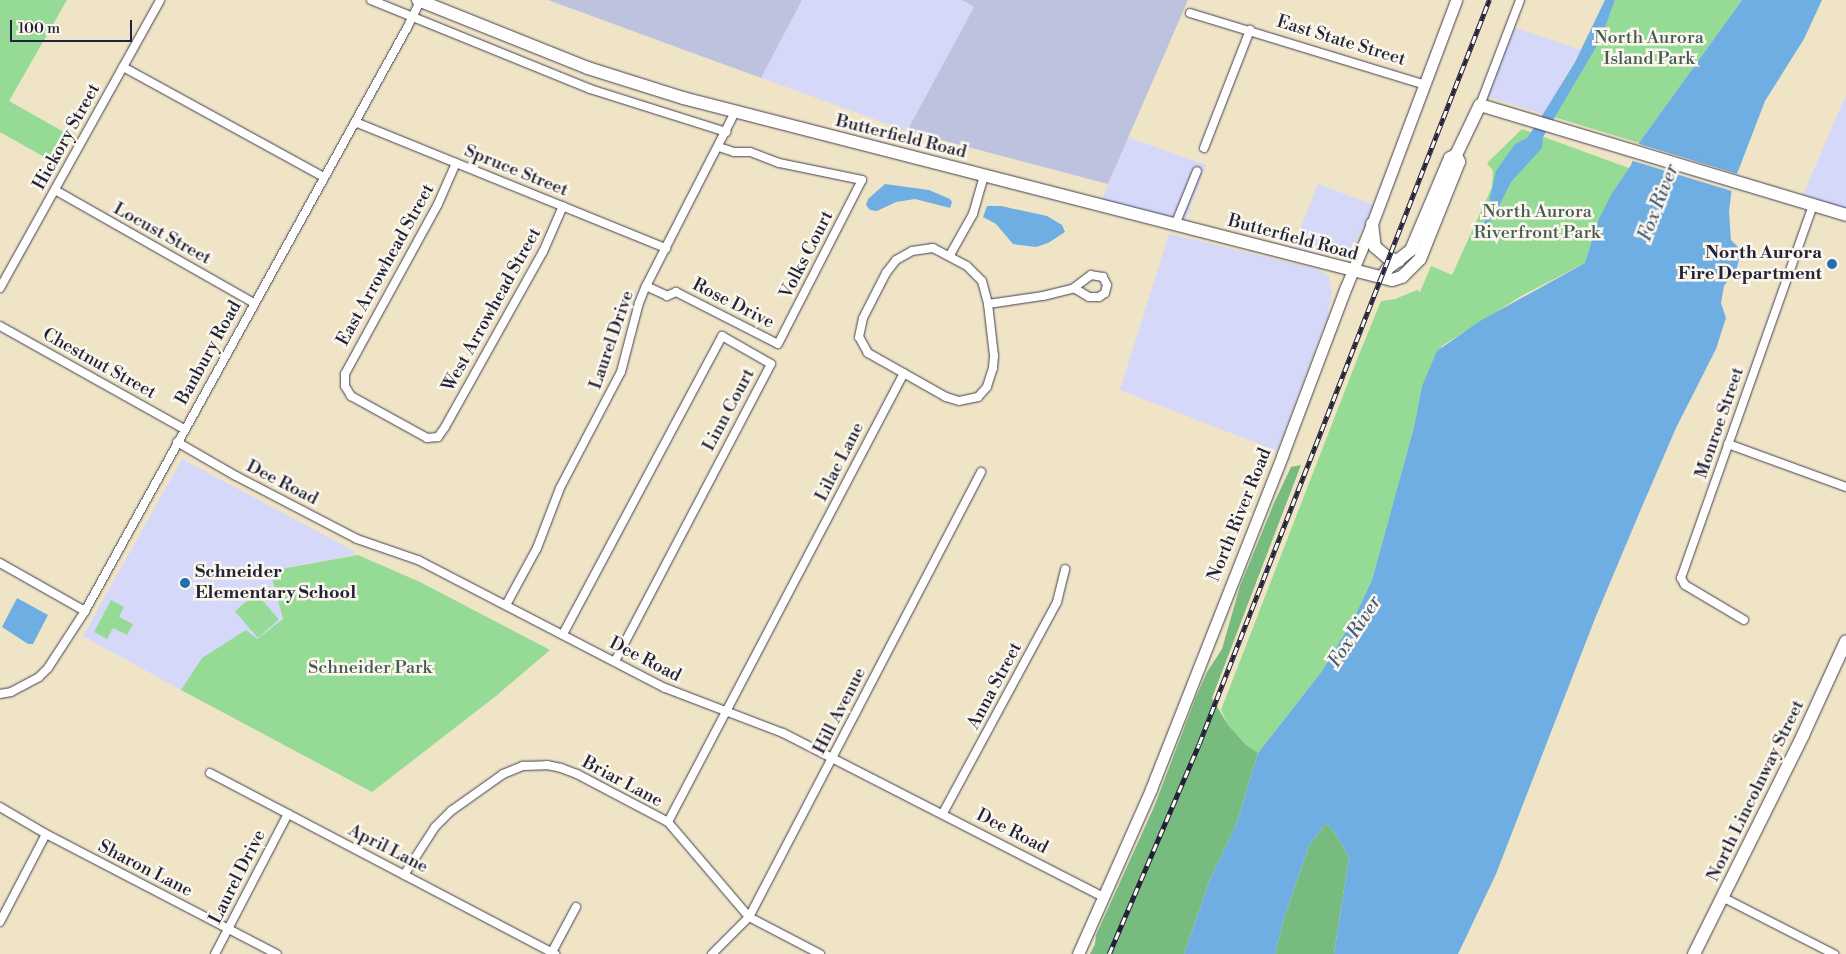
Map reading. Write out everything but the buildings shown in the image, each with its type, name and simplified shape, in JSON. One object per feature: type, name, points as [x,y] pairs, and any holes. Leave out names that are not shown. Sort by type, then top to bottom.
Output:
[{"type":"main road","name":"Butterfield Road","points":[[419,0],[588,68],[735,112],[1352,271],[1383,276],[1392,280],[1402,277],[1420,259],[1459,162],[1456,155]]},
{"type":"main road","name":"North River Road","points":[[1078,954],[1152,789],[1279,465],[1352,271],[1372,224],[1456,0]]},
{"type":"main road","points":[[1383,276],[1388,268],[1411,250],[1450,158],[1456,155],[1480,105],[1846,215]]},
{"type":"main road","points":[[1372,224],[1375,247],[1388,258],[1399,261]]},
{"type":"main road","name":"North Lincolnway Street","points":[[1694,954],[1804,735],[1846,642]]},
{"type":"street","name":"Hickory Street","points":[[0,288],[160,0]]},
{"type":"street","points":[[371,0],[590,89],[726,132]]},
{"type":"street","name":"Banbury Road","points":[[0,694],[11,692],[39,677],[48,668],[85,611],[412,18],[419,0]]},
{"type":"street","points":[[1480,105],[1520,0]]},
{"type":"street","name":"East State Street","points":[[1190,13],[1425,85]]},
{"type":"street","points":[[1204,148],[1250,30]]},
{"type":"street","points":[[123,67],[324,177]]},
{"type":"street","name":"Laurel Drive","points":[[506,605],[537,548],[560,488],[621,372],[639,303],[646,286],[719,147],[735,112]]},
{"type":"street","name":"Spruce Street","points":[[355,122],[666,248]]},
{"type":"street","name":"Volks Court","points":[[719,147],[734,152],[750,152],[779,163],[862,180],[778,344]]},
{"type":"street","name":"East Arrowhead Street","points":[[444,427],[438,437],[427,438],[356,399],[348,391],[344,381],[347,369],[438,204],[456,163]]},
{"type":"street","points":[[1175,226],[1197,171]]},
{"type":"street","points":[[950,255],[973,214],[984,176]]},
{"type":"street","name":"Locust Street","points":[[55,190],[254,303]]},
{"type":"street","name":"Monroe Street","points":[[1744,620],[1681,582],[1813,205]]},
{"type":"street","name":"West Arrowhead Street","points":[[444,427],[543,252],[563,206]]},
{"type":"street","points":[[933,248],[950,255],[967,266],[982,281],[988,304],[994,356],[993,368],[987,387],[978,397],[959,401],[946,397],[868,354],[859,337],[863,318],[886,273],[896,260],[912,251],[933,248]]},
{"type":"street","name":"Rose Drive","points":[[646,286],[667,296],[678,293],[778,344]]},
{"type":"street","points":[[988,304],[1043,296],[1074,288]]},
{"type":"street","name":"Chestnut Street","points":[[0,326],[184,429]]},
{"type":"street","name":"Linn Court","points":[[563,634],[722,336],[771,364],[615,661]]},
{"type":"street","name":"Lilac Lane","points":[[668,822],[904,373]]},
{"type":"street","name":"Dee Road","points":[[177,442],[236,476],[357,539],[418,560],[665,688],[783,733],[943,813],[1104,897]]},
{"type":"street","points":[[1728,444],[1846,487]]},
{"type":"street","name":"Hill Avenue","points":[[712,954],[749,916],[981,472]]},
{"type":"street","points":[[0,563],[85,611]]},
{"type":"street","name":"Anna Street","points":[[943,813],[1057,602],[1065,568]]},
{"type":"street","name":"Briar Lane","points":[[404,875],[426,838],[451,811],[503,774],[523,766],[547,765],[577,774],[668,822],[749,916],[820,954]]},
{"type":"street","name":"April Lane","points":[[210,773],[554,953],[576,907]]},
{"type":"street","name":"Sharon Lane","points":[[0,807],[46,834],[277,954]]},
{"type":"street","name":"Laurel Drive","points":[[215,954],[288,814]]},
{"type":"street","points":[[0,922],[46,834]]},
{"type":"street","points":[[1722,897],[1834,954]]},
{"type":"shaded area","points":[[548,0],[802,0],[761,78]]},
{"type":"shaded area","points":[[802,0],[962,0],[974,7],[907,131],[761,78]]},
{"type":"shaded area","points":[[962,0],[1188,0],[1108,184],[907,131],[974,7]]},
{"type":"shaded area","points":[[1513,27],[1581,50],[1543,114],[1486,96]]},
{"type":"shaded area","points":[[1846,95],[1846,211],[1801,199]]},
{"type":"shaded area","points":[[1127,137],[1206,165],[1185,222],[1101,202]]},
{"type":"shaded area","points":[[1318,184],[1374,205],[1352,250],[1322,252],[1293,247]]},
{"type":"shaded area","points":[[1169,234],[1316,269],[1329,276],[1332,293],[1327,318],[1277,451],[1120,390]]},
{"type":"shaded area","points":[[182,459],[354,551],[354,555],[270,571],[283,619],[257,640],[203,658],[181,690],[83,636]]},
{"type":"green space","points":[[0,0],[67,0],[9,101],[71,136],[55,163],[0,132]]},
{"type":"green space","name":"North Aurora Island Park","points":[[1615,0],[1742,0],[1639,143],[1554,117],[1601,39]]},
{"type":"green space","name":"North Aurora Riverfront Park","points":[[1522,129],[1629,168],[1597,223],[1585,263],[1523,295],[1442,346],[1422,386],[1414,427],[1372,580],[1354,618],[1322,671],[1258,753],[1246,745],[1228,725],[1221,710],[1381,301],[1395,299],[1417,290],[1420,292],[1431,266],[1452,275],[1492,187],[1493,171],[1487,163]]},
{"type":"green space","points":[[1301,465],[1212,698],[1228,725],[1246,745],[1258,753],[1236,825],[1210,879],[1184,954],[1090,954],[1095,944],[1096,935],[1154,807],[1196,697],[1207,672],[1222,649],[1240,586],[1274,503],[1291,467]]},
{"type":"green space","name":"Schneider Park","points":[[358,555],[420,582],[550,650],[496,696],[372,792],[181,690],[202,658],[246,630],[257,639],[283,619],[270,571]]},
{"type":"green space","points":[[256,593],[279,619],[258,638],[235,611]]},
{"type":"green space","points":[[111,600],[124,607],[119,617],[133,624],[127,635],[113,628],[107,639],[94,632]]},
{"type":"green space","points":[[1326,823],[1335,833],[1349,857],[1334,954],[1275,954],[1284,918],[1309,846]]},
{"type":"water","points":[[1605,0],[1615,0],[1601,39],[1543,137],[1542,148],[1511,182],[1495,214],[1485,229],[1483,228],[1496,171],[1515,144],[1527,138],[1543,114],[1575,62]]},
{"type":"water","name":"Fox River","points":[[1742,0],[1822,0],[1804,39],[1765,101],[1732,187],[1729,211],[1731,240],[1738,247],[1740,255],[1735,276],[1732,274],[1724,286],[1721,303],[1726,318],[1716,349],[1676,428],[1641,509],[1596,616],[1496,874],[1458,954],[1334,954],[1349,857],[1335,833],[1326,823],[1309,846],[1284,918],[1275,954],[1184,954],[1210,879],[1236,825],[1258,753],[1322,671],[1354,618],[1372,580],[1414,427],[1422,386],[1437,351],[1480,321],[1585,263],[1597,223],[1611,195],[1631,165],[1639,143]]},
{"type":"water","points":[[885,184],[929,190],[950,199],[952,202],[950,208],[915,199],[896,202],[877,211],[870,210],[866,205],[868,199]]},
{"type":"water","points":[[987,206],[1001,206],[1047,216],[1062,225],[1065,232],[1048,243],[1036,247],[1013,244],[996,224],[983,217]]},
{"type":"water","points":[[17,598],[48,615],[33,644],[28,644],[2,627]]},
{"type":"pier","points":[[1636,143],[1740,175],[1735,192],[1631,160]]},
{"type":"railway","points":[[1109,954],[1199,744],[1489,0]]},
{"type":"place","name":"North Aurora Fire Department","points":[[1832,264]]},
{"type":"place","name":"Schneider Elementary School","points":[[185,583]]}]
